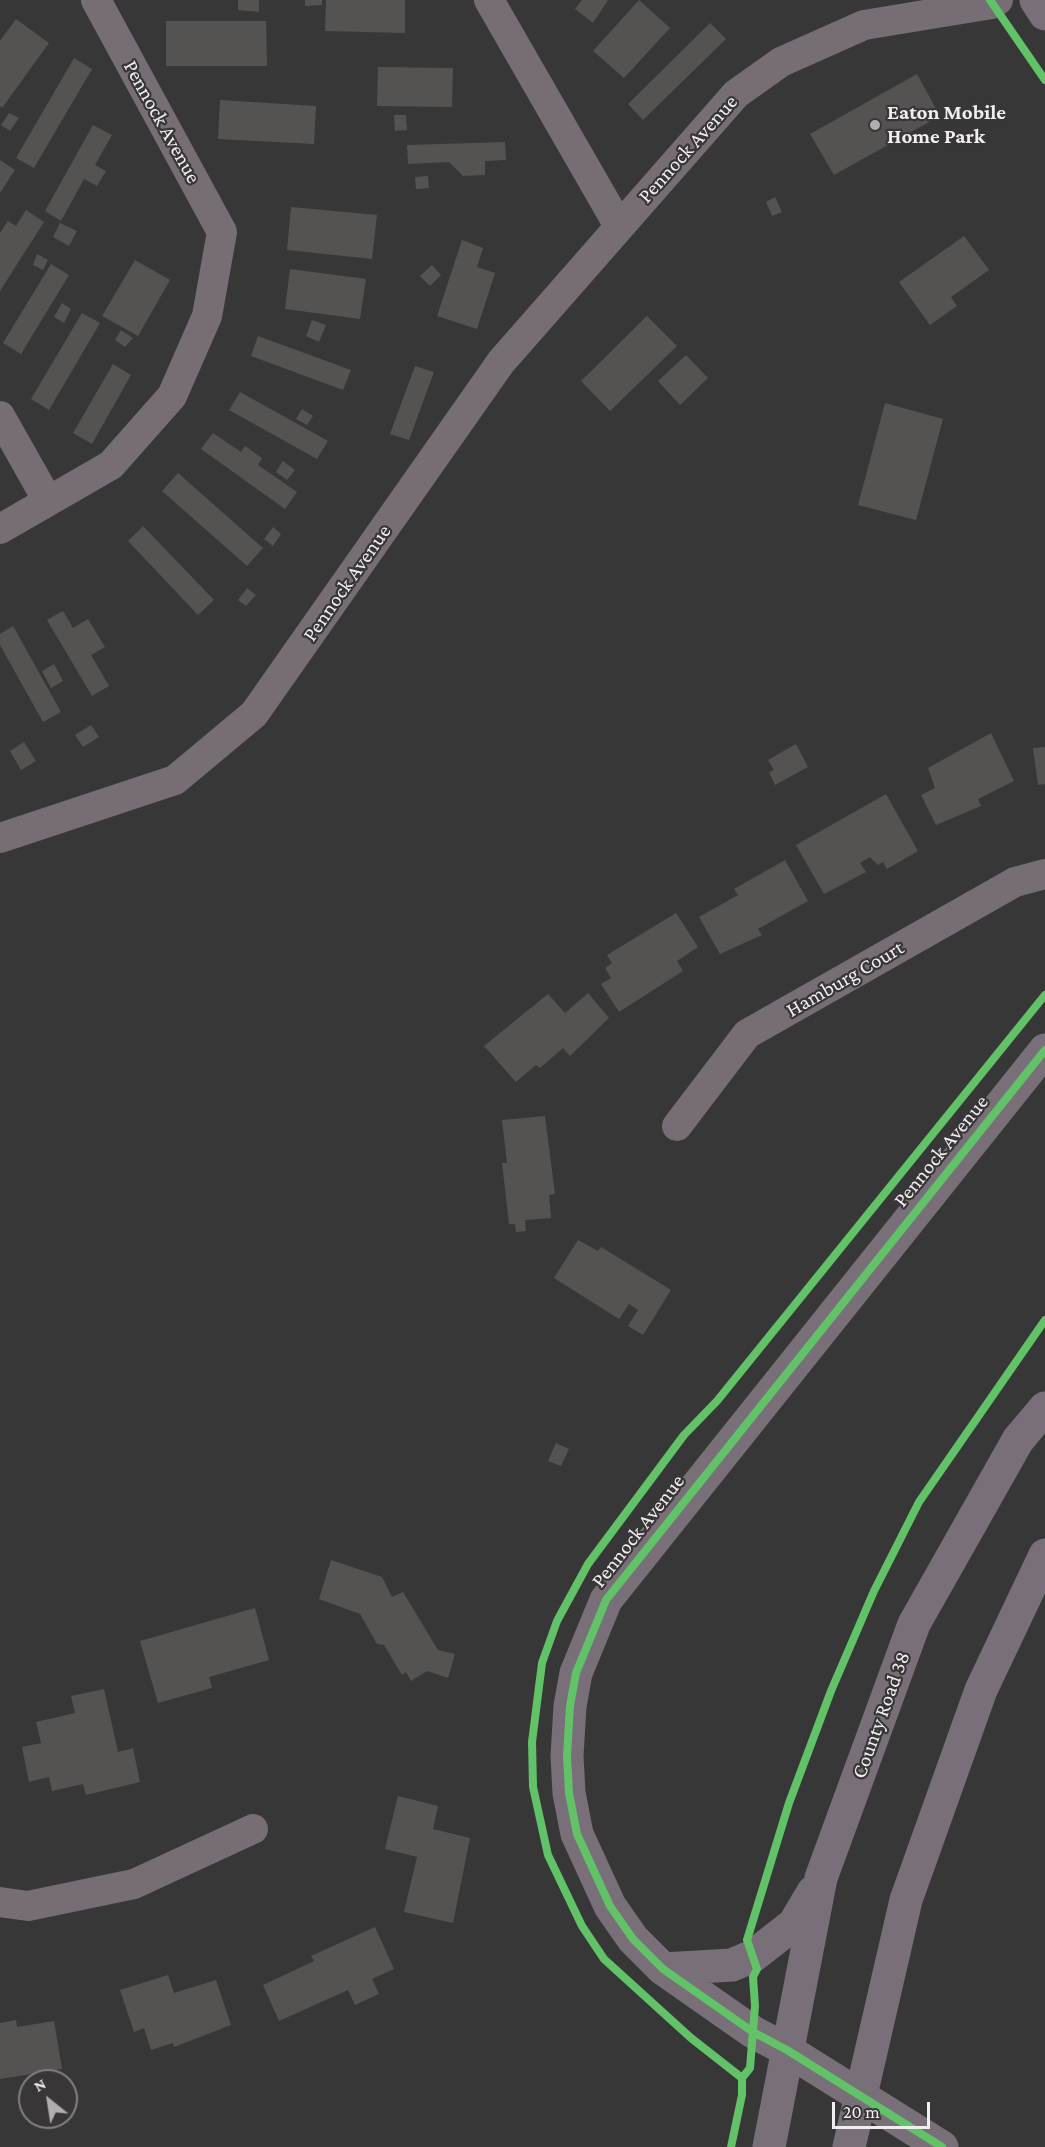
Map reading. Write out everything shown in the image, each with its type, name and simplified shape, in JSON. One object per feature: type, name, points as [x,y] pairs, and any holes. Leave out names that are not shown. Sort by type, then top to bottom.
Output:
[{"type":"street","name":"Pennock Avenue","points":[[0,529],[111,465],[172,396],[207,316],[222,232],[96,0]]},
{"type":"street","name":"Pennock Avenue","points":[[489,0],[619,226]]},
{"type":"street","name":"Pennock Avenue","points":[[0,838],[175,780],[254,714],[501,362],[736,94],[781,62],[864,25],[992,4],[998,0]]},
{"type":"street","points":[[1036,0],[1045,14]]},
{"type":"street","points":[[0,416],[48,501]]},
{"type":"street","name":"Hamburg Court","points":[[677,1126],[747,1034],[1015,882],[1045,874]]},
{"type":"street","name":"Pennock Avenue","points":[[942,2147],[787,2050],[753,2032],[663,1969],[633,1939],[610,1906],[577,1834],[569,1793],[569,1726],[576,1673],[606,1600],[1045,1050]]},
{"type":"street","name":"County Road 38","points":[[769,2147],[821,1878],[914,1624],[1018,1440],[1045,1408]]},
{"type":"street","points":[[849,2147],[906,1900],[981,1690],[1045,1555]]},
{"type":"street","points":[[0,1902],[28,1906],[134,1884],[253,1829]]},
{"type":"street","points":[[663,1969],[732,1965],[753,1956],[794,1924],[821,1878]]},
{"type":"building","points":[[238,0],[259,0],[259,12],[238,10]]},
{"type":"building","points":[[305,0],[322,0],[322,5],[305,6]]},
{"type":"building","points":[[326,0],[405,0],[405,33],[325,31]]},
{"type":"building","points":[[582,0],[608,0],[593,23],[575,9]]},
{"type":"building","points":[[639,0],[670,28],[624,78],[593,51]]},
{"type":"building","points":[[16,19],[49,43],[2,108],[0,106],[0,41]]},
{"type":"building","points":[[166,21],[266,21],[267,66],[166,66]]},
{"type":"building","points":[[710,23],[726,39],[643,120],[628,104]]},
{"type":"building","points":[[74,58],[92,69],[34,168],[16,158]]},
{"type":"building","points":[[378,67],[453,68],[452,107],[377,106]]},
{"type":"building","name":"Eaton Mobile Home Park","points":[[917,74],[940,116],[834,175],[810,134]]},
{"type":"building","points":[[220,100],[316,106],[314,144],[218,139]]},
{"type":"building","points":[[9,113],[19,118],[10,131],[1,125]]},
{"type":"building","points":[[394,115],[406,115],[407,130],[395,131]]},
{"type":"building","points":[[93,125],[112,135],[95,165],[106,171],[97,186],[84,179],[61,221],[45,211]]},
{"type":"building","points":[[505,142],[506,160],[485,161],[485,175],[463,176],[449,162],[408,164],[407,145]]},
{"type":"building","points":[[0,160],[15,170],[0,193]]},
{"type":"building","points":[[428,176],[429,188],[416,189],[415,177]]},
{"type":"building","points":[[775,197],[782,212],[772,216],[766,202]]},
{"type":"building","points":[[291,207],[377,215],[372,259],[287,250]]},
{"type":"building","points":[[26,210],[44,222],[0,291],[0,233],[8,221],[16,226]]},
{"type":"building","points":[[60,223],[77,231],[69,246],[53,237]]},
{"type":"building","points":[[964,236],[989,270],[951,297],[957,306],[930,325],[899,282]]},
{"type":"building","points":[[462,240],[483,248],[477,267],[495,273],[477,329],[437,316]]},
{"type":"building","points":[[37,254],[48,260],[43,270],[33,265]]},
{"type":"building","points":[[135,260],[170,280],[138,336],[102,316]]},
{"type":"building","points":[[51,264],[69,275],[21,354],[3,343]]},
{"type":"building","points":[[432,265],[441,275],[430,286],[420,276]]},
{"type":"building","points":[[290,269],[366,279],[360,319],[285,309]]},
{"type":"building","points":[[62,303],[71,309],[64,323],[54,317]]},
{"type":"building","points":[[82,313],[100,323],[49,410],[31,399]]},
{"type":"building","points":[[647,316],[677,346],[610,411],[581,381]]},
{"type":"building","points":[[312,320],[326,325],[319,342],[306,336]]},
{"type":"building","points":[[121,330],[133,338],[125,347],[115,340]]},
{"type":"building","points":[[258,336],[351,370],[343,390],[251,356]]},
{"type":"building","points":[[686,355],[708,378],[680,405],[658,381]]},
{"type":"building","points":[[113,364],[131,375],[92,444],[73,433]]},
{"type":"building","points":[[415,366],[434,372],[409,440],[390,434]]},
{"type":"building","points":[[240,392],[328,441],[317,459],[229,410]]},
{"type":"building","points":[[885,403],[943,419],[916,520],[858,505]]},
{"type":"building","points":[[302,409],[313,416],[307,425],[296,419]]},
{"type":"building","points":[[213,433],[241,452],[245,446],[262,458],[258,465],[297,492],[285,509],[201,449]]},
{"type":"building","points":[[283,461],[295,470],[287,480],[276,472]]},
{"type":"building","points":[[178,473],[263,548],[247,566],[162,491]]},
{"type":"building","points":[[143,526],[214,600],[198,615],[128,541]]},
{"type":"building","points":[[273,527],[281,534],[273,546],[264,539]]},
{"type":"building","points":[[247,588],[256,595],[246,606],[238,600]]},
{"type":"building","points":[[63,611],[73,628],[88,619],[105,647],[91,655],[109,686],[92,696],[47,620]]},
{"type":"building","points":[[13,626],[61,712],[43,722],[0,645],[0,634]]},
{"type":"building","points":[[54,664],[63,681],[51,688],[42,671]]},
{"type":"building","points":[[91,725],[99,737],[83,747],[75,735]]},
{"type":"building","points":[[991,733],[1014,781],[978,799],[981,806],[936,825],[921,795],[935,788],[928,768]]},
{"type":"building","points":[[24,742],[36,761],[21,770],[10,751]]},
{"type":"building","points":[[796,744],[808,767],[775,785],[769,772],[774,770],[768,760]]},
{"type":"building","points":[[1045,747],[1045,784],[1038,785],[1033,748]]},
{"type":"building","points":[[886,794],[918,851],[887,869],[883,862],[878,865],[870,857],[860,863],[866,872],[824,894],[796,845]]},
{"type":"building","points":[[785,860],[808,901],[758,929],[762,935],[720,954],[699,917],[738,895],[734,889]]},
{"type":"building","points":[[676,913],[698,947],[677,961],[683,971],[619,1012],[601,984],[611,978],[605,968],[612,963],[607,955]]},
{"type":"building","points":[[588,993],[609,1018],[570,1056],[563,1048],[540,1068],[536,1065],[516,1082],[484,1046],[548,994],[565,1013]]},
{"type":"building","points":[[545,1116],[555,1194],[549,1195],[551,1218],[525,1220],[526,1231],[516,1232],[515,1224],[509,1224],[502,1163],[507,1163],[502,1120]]},
{"type":"building","points":[[578,1240],[598,1251],[601,1247],[671,1290],[643,1335],[628,1326],[638,1310],[629,1304],[619,1319],[554,1278]]},
{"type":"building","points":[[556,1443],[569,1449],[561,1466],[548,1461]]},
{"type":"building","points":[[331,1560],[382,1577],[392,1597],[403,1592],[438,1650],[455,1654],[448,1678],[427,1671],[411,1681],[406,1672],[402,1675],[384,1645],[377,1644],[360,1614],[319,1599]]},
{"type":"building","points":[[255,1608],[269,1660],[209,1677],[212,1688],[158,1703],[140,1641]]},
{"type":"building","points":[[104,1689],[118,1752],[133,1748],[140,1782],[86,1795],[83,1784],[52,1791],[49,1777],[29,1782],[22,1747],[41,1743],[36,1722],[75,1713],[71,1696]]},
{"type":"building","points":[[398,1796],[438,1806],[433,1829],[470,1838],[453,1923],[404,1912],[417,1857],[385,1849]]},
{"type":"building","points":[[375,1927],[394,1969],[372,1979],[379,1994],[355,2005],[348,1990],[279,2021],[263,1985],[314,1961],[311,1956]]},
{"type":"building","points":[[168,1975],[174,1993],[216,1980],[231,2025],[174,2047],[173,2043],[151,2050],[144,2028],[134,2032],[120,1990]]},
{"type":"building","points":[[16,2020],[17,2027],[54,2021],[62,2069],[18,2069],[18,2076],[0,2079],[0,2023]]},
{"type":"cycle path","points":[[990,0],[1045,80]]},
{"type":"cycle path","points":[[731,2147],[742,2095],[742,2078],[691,2038],[604,1959],[582,1926],[548,1855],[533,1787],[532,1742],[542,1663],[557,1621],[588,1564],[684,1435],[717,1401],[1045,995]]},
{"type":"cycle path","points":[[942,2147],[787,2050],[753,2032],[663,1969],[633,1939],[610,1906],[577,1834],[569,1793],[567,1756],[570,1706],[576,1673],[606,1600],[1045,1050]]},
{"type":"cycle path","points":[[742,2078],[750,2068],[755,2006],[753,1977],[757,1969],[747,1940],[789,1803],[831,1691],[874,1591],[919,1502],[1045,1320]]},
{"type":"place","name":"Eaton Mobile Home Park","points":[[875,125]]}]
